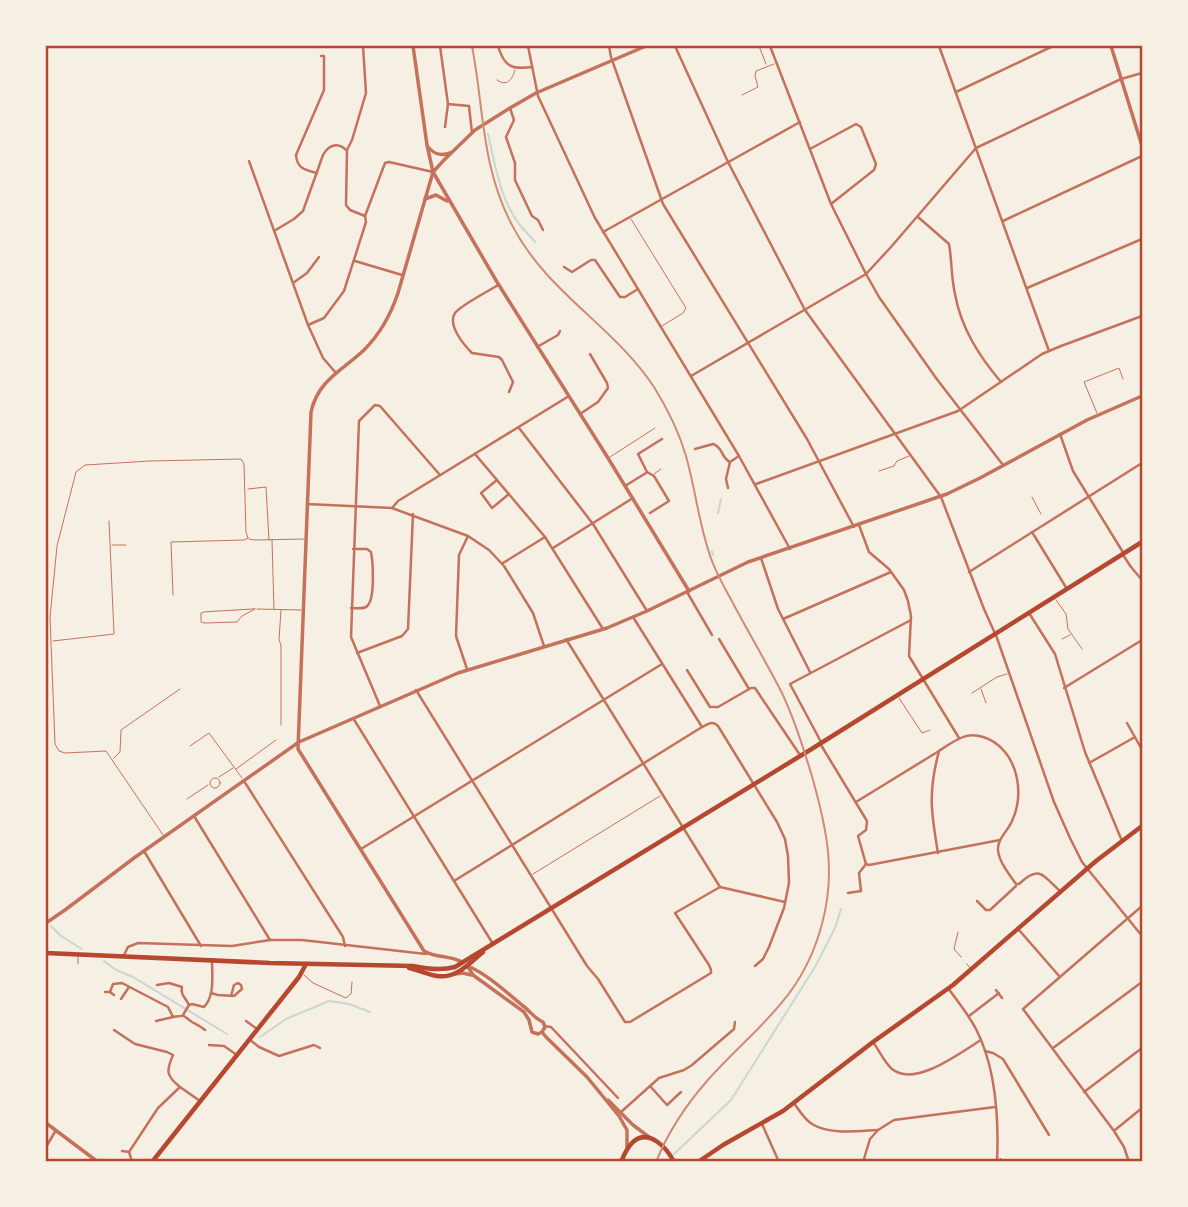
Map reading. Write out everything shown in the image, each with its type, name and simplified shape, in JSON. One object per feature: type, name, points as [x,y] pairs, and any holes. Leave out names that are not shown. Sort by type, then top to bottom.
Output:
[{"type":"main road","points":[[398,966],[438,976],[452,975],[493,944],[1143,542]]},
{"type":"main road","points":[[698,1161],[794,1103],[972,970],[1087,869],[1143,826]]},
{"type":"main road","points":[[46,953],[212,961],[413,965],[445,970],[465,964],[493,944]]},
{"type":"main road","points":[[152,1161],[302,973],[306,964]]},
{"type":"main road","points":[[621,1161],[628,1147],[637,1139],[649,1138],[661,1145],[674,1161]]},
{"type":"street","points":[[363,46],[366,93],[347,150],[346,204],[350,209],[366,216]]},
{"type":"street","points":[[413,46],[433,172],[498,285],[633,498],[712,635]]},
{"type":"street","points":[[440,46],[448,104],[445,127]]},
{"type":"street","points":[[498,46],[504,60],[516,68],[532,67]]},
{"type":"street","points":[[528,46],[537,93],[603,232],[739,456],[790,549]]},
{"type":"street","points":[[609,46],[662,199],[819,461],[869,552],[901,585],[907,598],[911,620],[908,654],[959,738]]},
{"type":"street","points":[[428,954],[422,949],[299,751],[297,743],[300,732],[309,431],[313,404],[323,386],[362,351],[379,330],[395,301],[433,172],[473,131],[490,119],[537,93],[646,46]]},
{"type":"street","points":[[675,46],[728,162],[805,310],[940,496],[995,634],[1054,802],[1082,862],[1143,936]]},
{"type":"street","points":[[770,46],[831,204],[866,274],[908,339],[1003,465]]},
{"type":"street","points":[[939,46],[1049,351]]},
{"type":"street","points":[[956,92],[1053,46]]},
{"type":"street","points":[[1111,46],[1143,146]]},
{"type":"street","points":[[317,173],[300,167],[296,155],[324,90],[324,56],[321,56]]},
{"type":"street","points":[[691,376],[866,274],[976,148],[1121,79],[1143,73]]},
{"type":"street","points":[[448,104],[469,106],[470,127],[473,131]]},
{"type":"street","points":[[510,108],[514,120],[506,138],[514,161],[515,179],[531,216],[543,230]]},
{"type":"street","points":[[603,232],[800,122]]},
{"type":"street","points":[[810,149],[856,124],[860,127],[877,164],[874,170],[831,204]]},
{"type":"street","points":[[274,231],[303,211],[323,155],[329,147],[338,145],[347,150]]},
{"type":"street","points":[[427,145],[434,153],[452,152]]},
{"type":"street","points":[[1003,221],[1143,156]]},
{"type":"street","points":[[249,161],[307,326],[323,358],[336,373]]},
{"type":"street","points":[[307,326],[324,318],[343,294],[383,164],[386,162],[433,172]]},
{"type":"street","points":[[425,200],[436,195],[449,202]]},
{"type":"street","points":[[917,216],[949,244],[954,288],[961,317],[978,354],[1001,382]]},
{"type":"street","points":[[1027,288],[1143,239]]},
{"type":"street","points":[[293,283],[307,273],[319,257]]},
{"type":"street","points":[[564,267],[572,272],[591,260],[596,260],[620,297],[626,297],[638,289]]},
{"type":"street","points":[[355,261],[403,275]]},
{"type":"street","points":[[498,285],[464,306],[454,315],[453,320],[455,329],[471,353],[497,356],[502,360],[513,382],[509,392]]},
{"type":"street","points":[[756,485],[961,409],[1049,351],[1143,316]]},
{"type":"street","points":[[537,347],[558,335],[560,331]]},
{"type":"street","points":[[580,414],[598,402],[608,388],[590,354]]},
{"type":"street","points":[[392,508],[398,501],[569,396]]},
{"type":"street","points":[[46,923],[297,743],[467,669],[603,629],[761,558],[940,496],[968,484],[1097,415],[1143,396]]},
{"type":"street","points":[[380,706],[351,639],[358,423],[377,405],[381,407],[440,475]]},
{"type":"street","points":[[519,428],[593,524],[647,611]]},
{"type":"street","points":[[1060,434],[1089,496],[1131,567],[1143,580]]},
{"type":"street","points":[[650,513],[669,501],[654,476],[647,472],[638,454],[662,439]]},
{"type":"street","points":[[695,449],[715,444],[730,462]]},
{"type":"street","points":[[475,454],[545,537],[603,629]]},
{"type":"street","points":[[728,488],[726,477],[730,462],[739,456]]},
{"type":"street","points":[[969,572],[1046,521],[1143,463]]},
{"type":"street","points":[[625,486],[647,472]]},
{"type":"street","points":[[497,480],[481,494],[492,508],[509,494]]},
{"type":"street","points":[[553,548],[633,498]]},
{"type":"street","points":[[307,504],[392,508],[468,536],[489,550],[502,564],[533,613],[544,646]]},
{"type":"street","points":[[356,653],[402,636],[408,629],[413,514]]},
{"type":"street","points":[[1032,532],[1067,589]]},
{"type":"street","points":[[467,669],[456,636],[459,555],[468,536]]},
{"type":"street","points":[[502,564],[545,537]]},
{"type":"street","points":[[351,608],[368,606],[373,580],[371,552],[354,549]]},
{"type":"street","points":[[761,558],[783,619],[810,672]]},
{"type":"street","points":[[783,619],[891,572]]},
{"type":"street","points":[[1029,613],[1055,654],[1089,763],[1122,841]]},
{"type":"street","points":[[633,617],[702,727]]},
{"type":"street","points":[[866,864],[858,836],[866,830],[867,823],[820,743],[790,684],[911,620]]},
{"type":"street","points":[[566,639],[720,887]]},
{"type":"street","points":[[719,639],[749,689]]},
{"type":"street","points":[[1064,688],[1143,640]]},
{"type":"street","points":[[361,849],[662,664]]},
{"type":"street","points":[[687,670],[712,708],[749,689],[758,691],[800,755]]},
{"type":"street","points":[[416,690],[623,1020],[628,1022],[711,973],[709,965],[675,913],[720,887],[785,902]]},
{"type":"street","points":[[353,718],[493,944]]},
{"type":"street","points":[[454,881],[713,722],[719,726],[777,822],[786,843],[789,883],[785,902],[772,942],[755,966]]},
{"type":"street","points":[[1127,723],[1141,748]]},
{"type":"street","points":[[300,732],[307,739]]},
{"type":"street","points":[[856,802],[959,738],[972,735],[992,741],[1005,753],[1014,769],[1018,784],[1017,806],[998,848],[999,856],[1017,884]]},
{"type":"street","points":[[1089,763],[1135,737]]},
{"type":"street","points":[[938,853],[931,794],[939,751]]},
{"type":"street","points":[[244,781],[343,937],[345,946]]},
{"type":"street","points":[[194,816],[270,940]]},
{"type":"street","points":[[866,864],[1000,840]]},
{"type":"street","points":[[144,851],[201,946]]},
{"type":"street","points":[[848,894],[861,891],[858,876],[866,864]]},
{"type":"street","points":[[977,901],[986,911],[990,910],[1017,884],[1029,875],[1038,873],[1061,892]]},
{"type":"street","points":[[1129,1161],[1114,1131],[1023,1009],[1143,906]]},
{"type":"street","points":[[1019,930],[1060,977]]},
{"type":"street","points":[[123,957],[126,949],[136,943],[232,946],[270,940],[304,940],[450,957],[479,970]]},
{"type":"street","points":[[476,957],[475,966],[479,970],[523,1005],[536,1020],[551,1027],[618,1098]]},
{"type":"street","points":[[189,1005],[204,1007],[208,1003],[212,961]]},
{"type":"street","points":[[465,964],[473,975],[522,1011],[533,1033],[542,1032]]},
{"type":"street","points":[[452,975],[473,975]]},
{"type":"street","points":[[1053,1048],[1143,982]]},
{"type":"street","points":[[114,995],[108,992],[113,984],[122,983],[168,1007],[173,1017]]},
{"type":"street","points":[[157,985],[183,985],[181,991],[189,1005]]},
{"type":"street","points":[[121,999],[129,986]]},
{"type":"street","points":[[948,988],[969,1016],[985,1051],[993,1084],[997,1159]]},
{"type":"street","points":[[969,1016],[997,992],[1002,998]]},
{"type":"street","points":[[211,993],[231,996]]},
{"type":"street","points":[[183,1015],[189,1005]]},
{"type":"street","points":[[156,1021],[183,1015],[205,1030]]},
{"type":"street","points":[[530,1024],[536,1020]]},
{"type":"street","points":[[246,1021],[257,1030]]},
{"type":"street","points":[[621,1112],[659,1078],[692,1065],[731,1033],[735,1022]]},
{"type":"street","points":[[542,1032],[544,1026]]},
{"type":"street","points":[[114,1030],[135,1044],[173,1055],[168,1066],[172,1080],[200,1101]]},
{"type":"street","points":[[542,1032],[649,1138]]},
{"type":"street","points":[[115,1037],[118,1033]]},
{"type":"street","points":[[249,1039],[255,1045],[279,1056],[314,1045],[320,1048]]},
{"type":"street","points":[[873,1042],[892,1069],[900,1073],[913,1073],[934,1069],[981,1040]]},
{"type":"street","points":[[209,1045],[224,1046],[237,1055]]},
{"type":"street","points":[[1084,1092],[1143,1048]]},
{"type":"street","points":[[985,1051],[1003,1059],[1049,1135]]},
{"type":"street","points":[[650,1086],[667,1105],[681,1092]]},
{"type":"street","points":[[131,1158],[130,1152],[158,1108],[180,1087]]},
{"type":"street","points":[[599,1091],[625,1125],[628,1147]]},
{"type":"street","points":[[794,1103],[807,1120],[820,1127],[854,1132],[878,1130]]},
{"type":"street","points":[[863,1161],[870,1139],[894,1120],[995,1107]]},
{"type":"street","points":[[1114,1131],[1143,1108]]},
{"type":"street","points":[[46,1123],[98,1161]]},
{"type":"street","points":[[762,1124],[779,1161]]},
{"type":"street","points":[[46,1147],[56,1130]]},
{"type":"street","points":[[122,1151],[130,1152]]},
{"type":"lane","points":[[759,46],[767,66]]},
{"type":"lane","points":[[742,95],[758,88],[755,72],[776,63]]},
{"type":"lane","points":[[497,80],[509,82],[516,68]]},
{"type":"lane","points":[[630,217],[686,308],[661,327]]},
{"type":"lane","points":[[1097,415],[1084,382],[1119,368],[1123,379]]},
{"type":"lane","points":[[608,458],[654,428]]},
{"type":"lane","points":[[879,471],[893,467],[897,461],[911,455]]},
{"type":"lane","points":[[164,837],[104,750],[65,753],[56,747],[50,617],[57,546],[76,472],[85,465],[117,462],[238,458],[244,464],[248,537],[252,540],[306,539]]},
{"type":"lane","points":[[654,476],[662,469]]},
{"type":"lane","points":[[245,489],[266,488],[268,540]]},
{"type":"lane","points":[[1032,497],[1041,514]]},
{"type":"lane","points":[[669,501],[675,499]]},
{"type":"lane","points":[[50,641],[114,635],[109,520]]},
{"type":"lane","points":[[173,596],[171,542],[244,540],[248,537]]},
{"type":"lane","points":[[272,540],[274,609]]},
{"type":"lane","points":[[110,545],[126,545]]},
{"type":"lane","points":[[1054,597],[1066,614],[1067,626],[1082,649]]},
{"type":"lane","points":[[255,609],[237,622],[201,622],[201,613],[204,612],[255,609],[304,610]]},
{"type":"lane","points":[[281,610],[281,724]]},
{"type":"lane","points":[[1062,639],[1072,634]]},
{"type":"lane","points":[[972,693],[997,677],[1009,673]]},
{"type":"lane","points":[[981,688],[986,703]]},
{"type":"lane","points":[[112,759],[120,752],[121,730],[180,690]]},
{"type":"lane","points":[[897,695],[922,732],[930,730]]},
{"type":"lane","points":[[190,746],[209,733],[244,781]]},
{"type":"lane","points":[[187,799],[276,740]]},
{"type":"lane","points":[[209,785],[218,787],[220,783],[217,778]]},
{"type":"lane","points":[[531,876],[662,794]]},
{"type":"lane","points":[[958,932],[954,949],[961,957]]},
{"type":"lane","points":[[78,954],[78,964]]},
{"type":"lane","points":[[967,964],[972,970]]},
{"type":"lane","points":[[302,973],[313,984],[346,998],[351,994],[352,982]]},
{"type":"lane","points":[[997,1159],[1004,1161]]},
{"type":"waterway","points":[[488,134],[507,204],[519,224],[535,242]]},
{"type":"waterway","points":[[718,513],[721,499]]},
{"type":"waterway","points":[[712,551],[713,555]]},
{"type":"waterway","points":[[674,1154],[731,1100],[815,967],[835,928],[841,909]]},
{"type":"waterway","points":[[51,926],[82,949]]},
{"type":"waterway","points":[[104,961],[227,1034]]},
{"type":"waterway","points":[[260,1037],[286,1019],[329,1001],[349,1004],[370,1012]]},
{"type":"railway","points":[[472,46],[489,159],[502,203],[526,249],[562,290],[638,365],[668,412],[686,456],[712,561],[791,713],[813,780],[826,834],[829,869],[826,905],[813,950],[802,973],[775,1011],[692,1100],[672,1130],[656,1162]]}]
